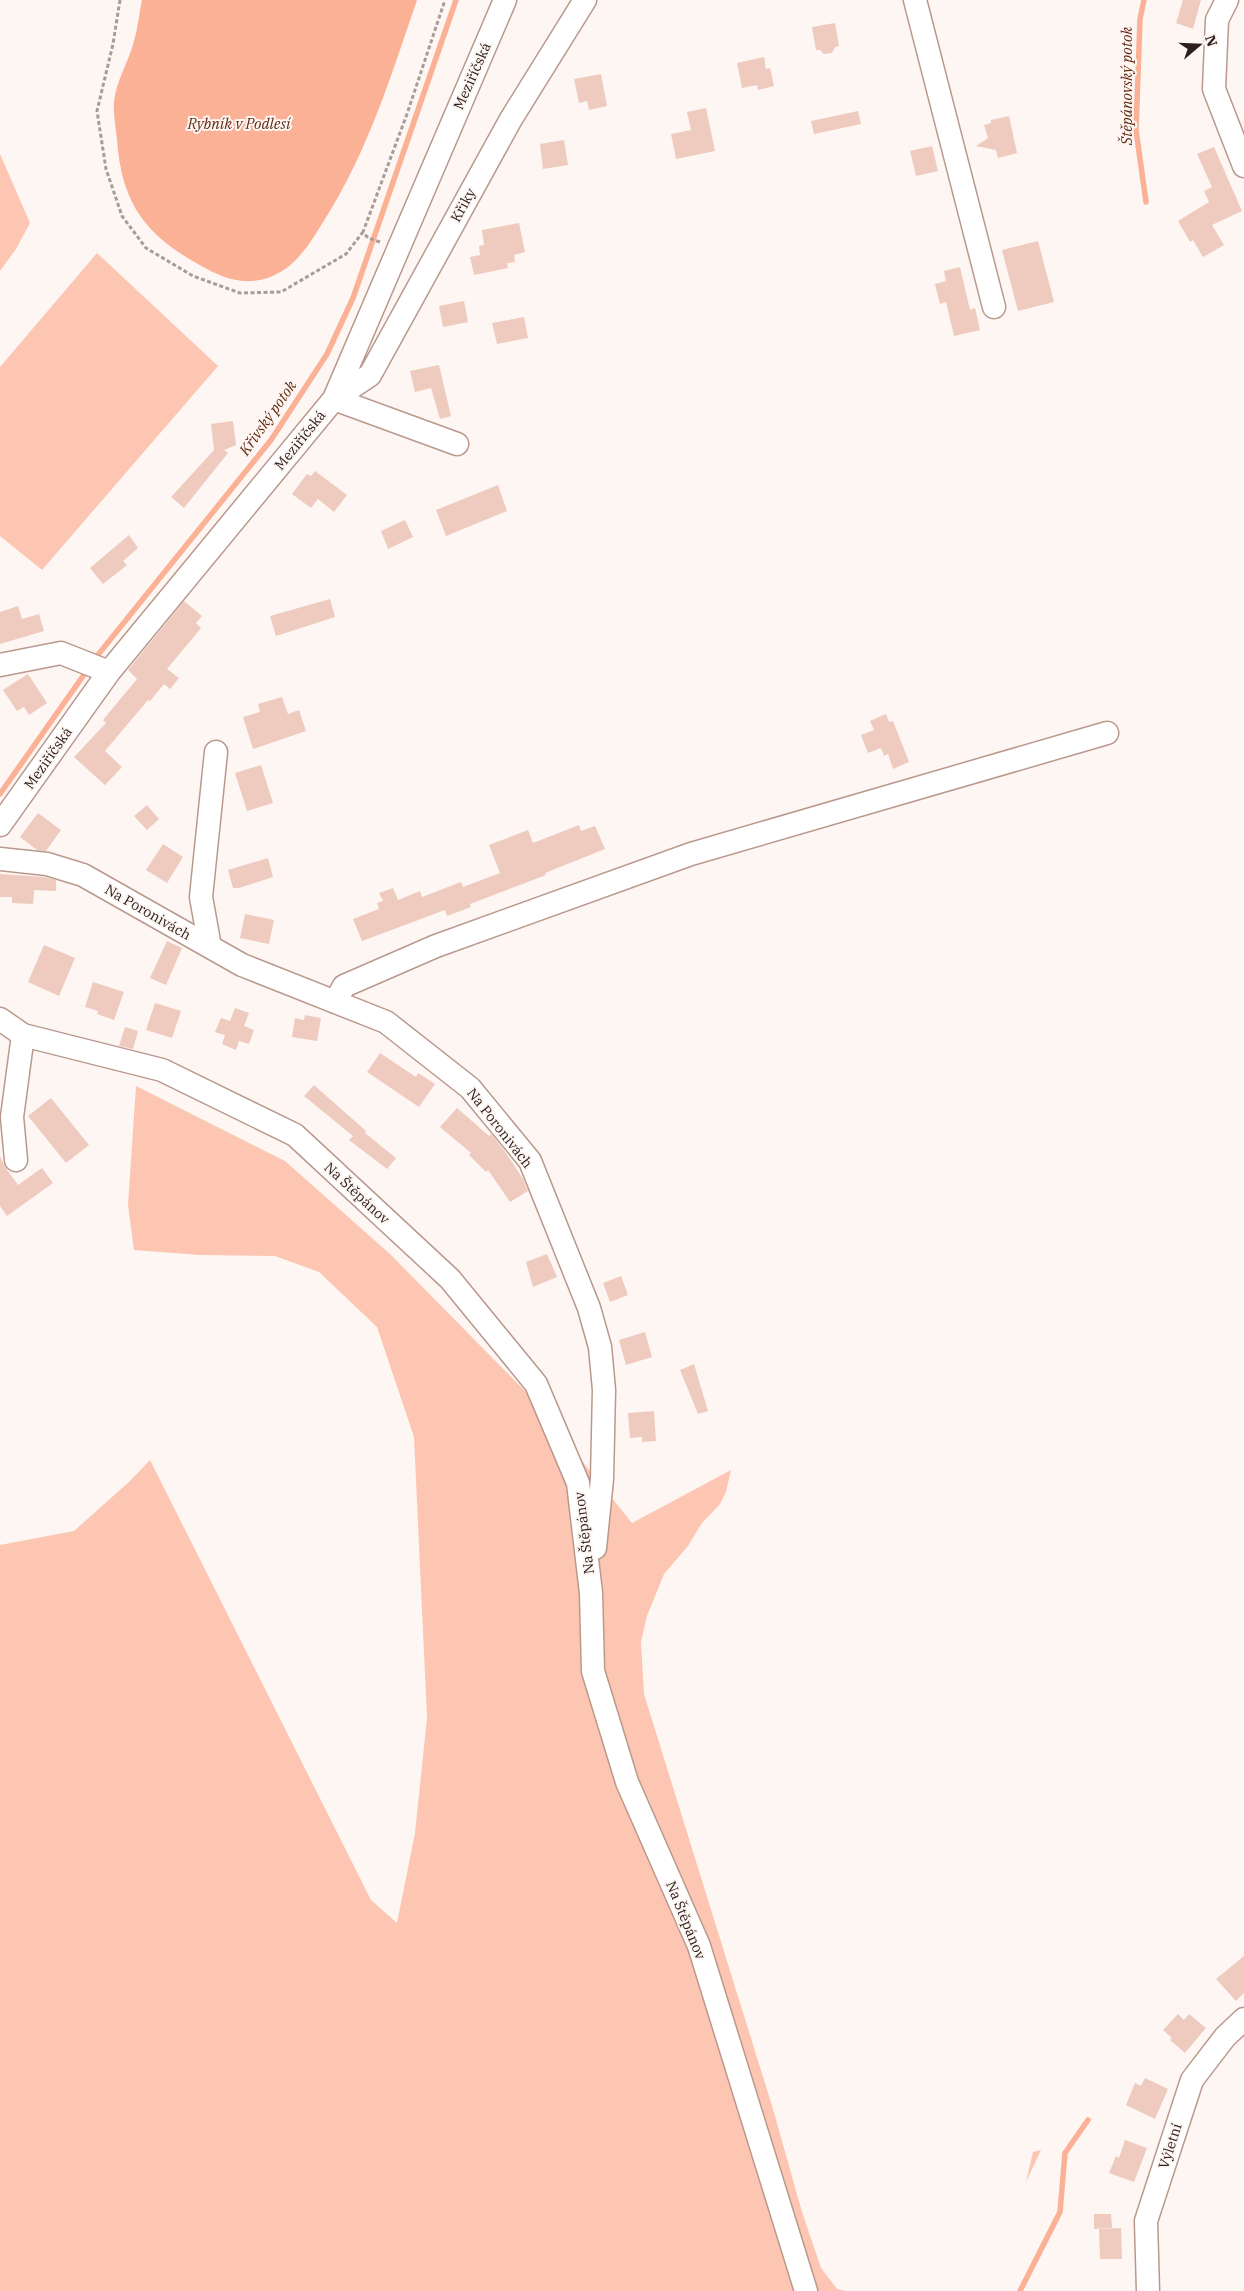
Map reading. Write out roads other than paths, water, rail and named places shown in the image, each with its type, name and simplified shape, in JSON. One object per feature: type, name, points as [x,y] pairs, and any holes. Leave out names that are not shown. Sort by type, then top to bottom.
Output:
[{"type":"street","name":"Meziříčská","points":[[0,825],[95,667],[334,399],[505,0]]},
{"type":"street","name":"Křiky","points":[[334,399],[370,375],[511,119],[585,0]]},
{"type":"street","points":[[915,0],[994,307]]},
{"type":"street","points":[[1227,0],[1217,20],[1214,89],[1244,166]]},
{"type":"street","points":[[334,399],[457,444]]},
{"type":"street","points":[[0,665],[61,653],[95,667]]},
{"type":"street","points":[[335,1002],[344,986],[436,946],[690,854],[1107,732]]},
{"type":"street","points":[[210,947],[201,897],[216,752]]},
{"type":"street","name":"Na Poronivách","points":[[0,859],[47,864],[83,874],[242,965],[386,1022],[470,1088],[530,1161],[589,1308],[600,1348],[604,1390],[602,1479],[591,1593]]},
{"type":"street","name":"Na Štěpánov","points":[[0,1019],[23,1035],[162,1070],[296,1135],[450,1279],[536,1384],[578,1483],[591,1593],[593,1671],[627,1782],[699,1946],[806,2291]]},
{"type":"street","points":[[16,1160],[12,1117],[23,1035]]},
{"type":"street","name":"Výletní","points":[[1148,2291],[1146,2221],[1192,2080],[1225,2037],[1244,2019]]},
{"type":"water","name":"Rybník v Podlesí","points":[[142,0],[417,0],[398,57],[354,167],[321,226],[299,257],[288,267],[268,278],[248,281],[237,280],[227,278],[207,269],[186,257],[154,232],[132,202],[120,164],[114,102],[117,86],[132,49]]},
{"type":"waterway","name":"Křivský potok","points":[[93,661],[271,440],[327,354],[353,298],[456,0]]},
{"type":"waterway","name":"Štěpánovský potok","points":[[1144,0],[1140,19],[1136,130],[1146,202]]},
{"type":"waterway","name":"Křivský potok","points":[[0,794],[88,669]]},
{"type":"waterway","name":"Štěpánovský potok","points":[[1020,2291],[1060,2212],[1065,2153],[1088,2120]]}]
